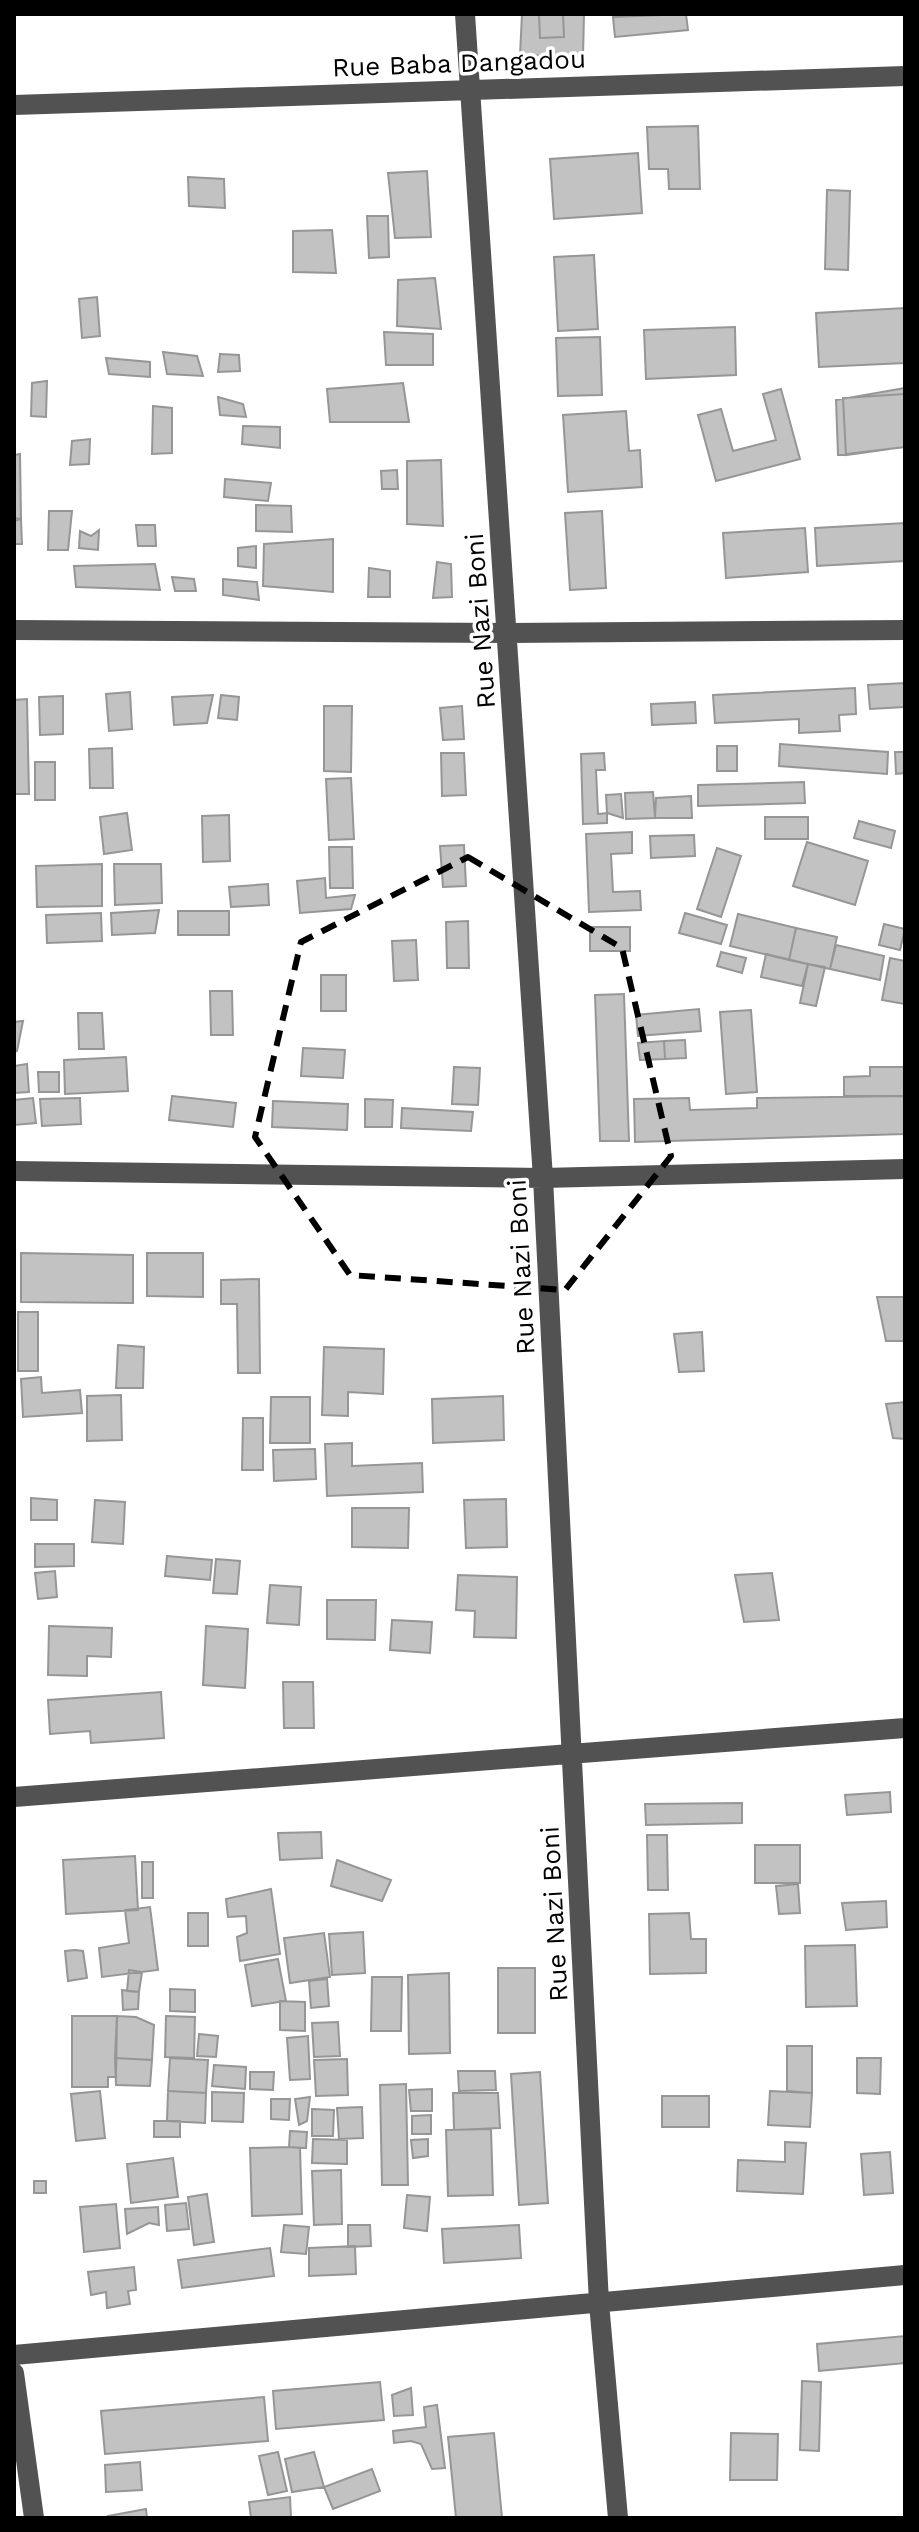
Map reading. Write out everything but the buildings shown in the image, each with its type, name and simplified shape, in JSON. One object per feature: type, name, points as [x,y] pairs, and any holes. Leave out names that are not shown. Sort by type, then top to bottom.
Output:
[{"type":"street","name":"Rue Nazi Boni","points":[[465,14],[543,1178],[599,2303],[618,2518]]},
{"type":"street","name":"Rue Baba Dangadou","points":[[14,105],[905,76]]},
{"type":"street","points":[[14,630],[507,633],[905,630]]},
{"type":"street","points":[[14,1171],[543,1178],[905,1169]]},
{"type":"street","points":[[14,1797],[905,1728]]},
{"type":"street","points":[[14,2355],[905,2275]]},
{"type":"street","points":[[14,2373],[34,2518]]},
{"type":"highlighted area","points":[[468,857],[622,948],[671,1156],[565,1290],[350,1275],[255,1137],[301,942]]}]
